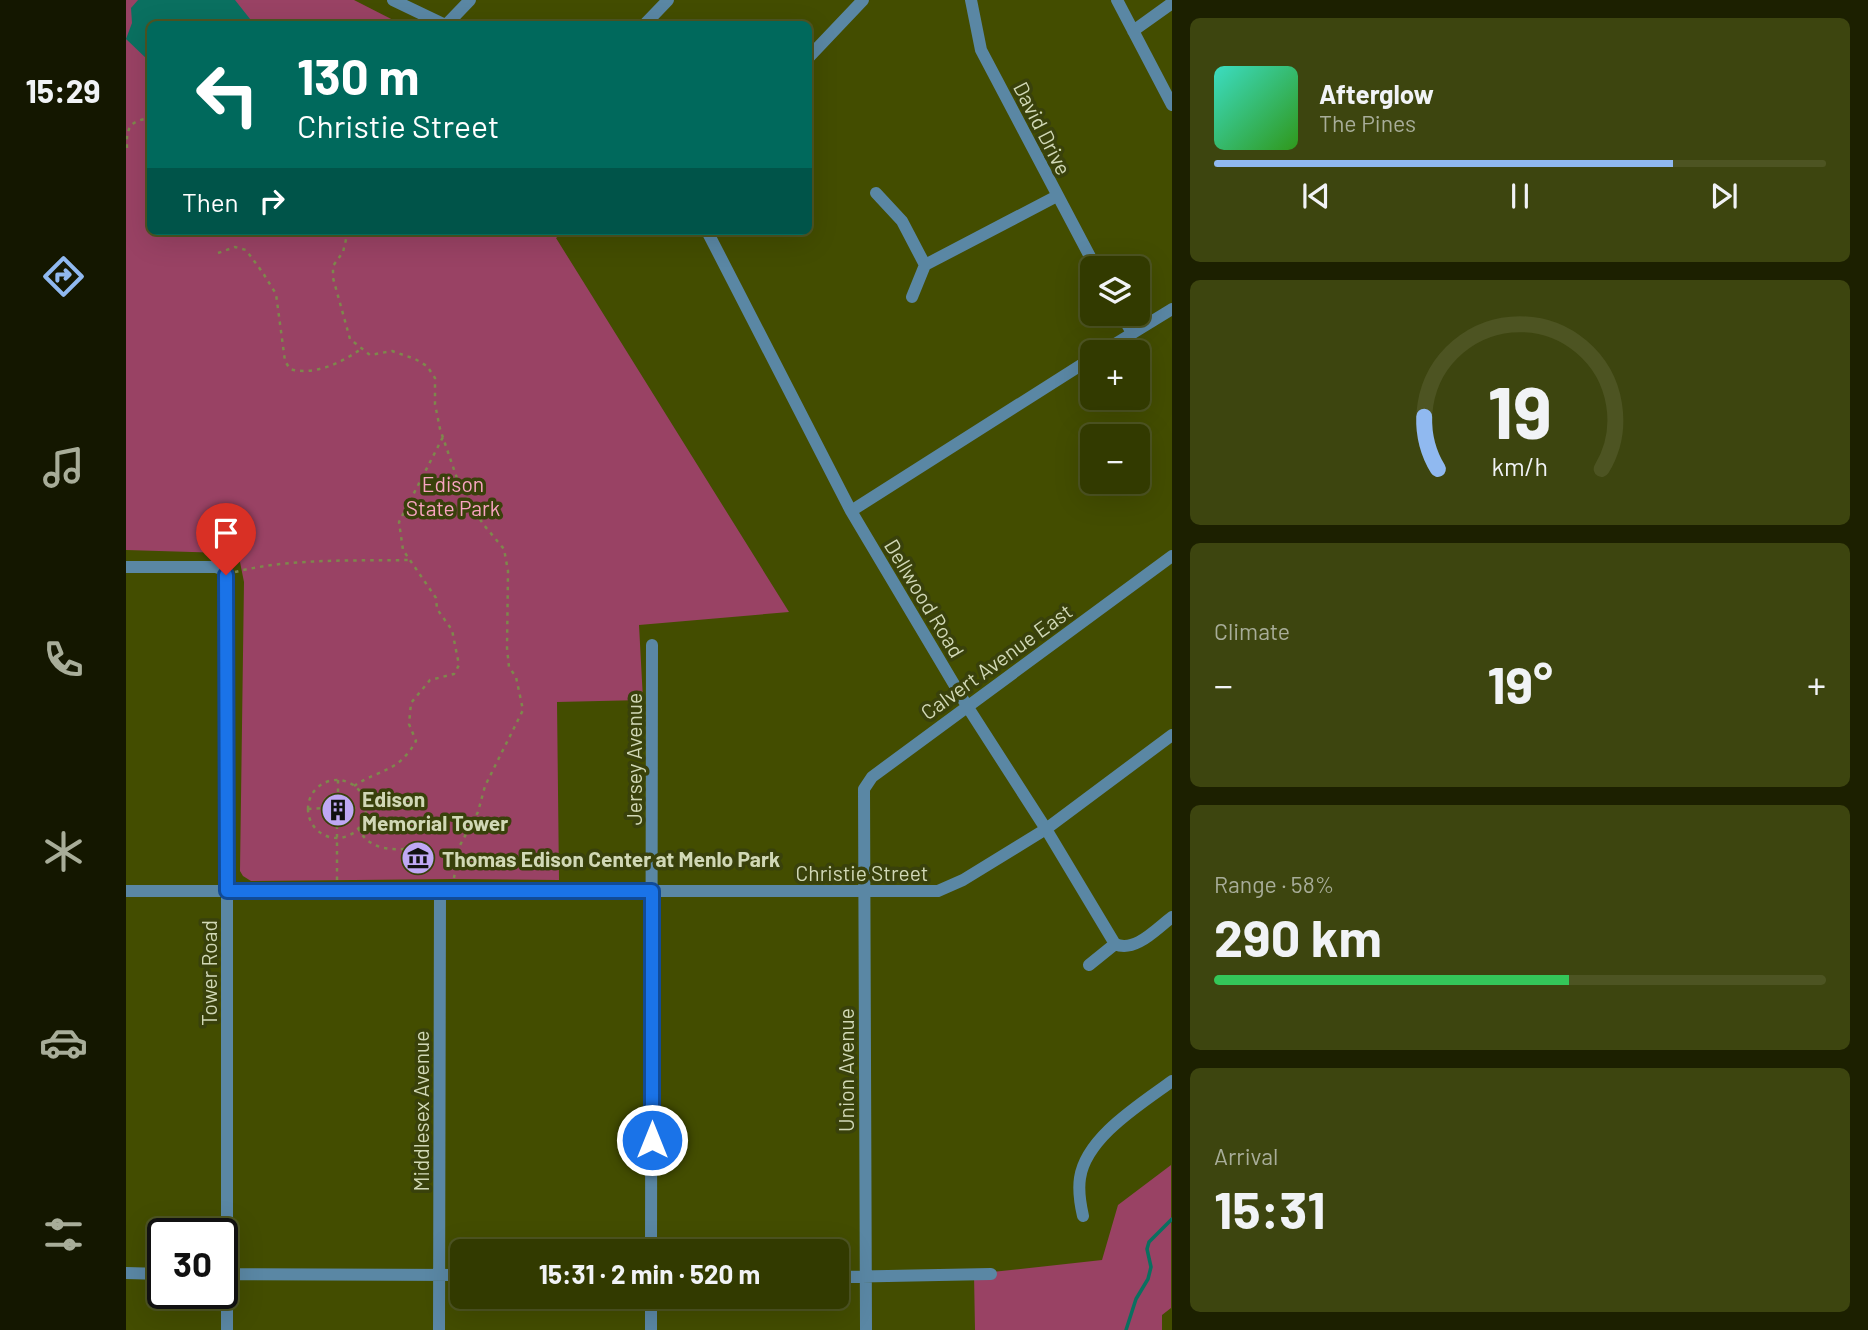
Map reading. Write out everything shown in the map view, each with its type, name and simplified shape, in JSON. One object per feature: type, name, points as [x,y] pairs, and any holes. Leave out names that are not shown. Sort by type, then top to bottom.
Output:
[{"type":"street","points":[[393,0],[438,21]]},
{"type":"street","points":[[448,21],[470,0]]},
{"type":"street","points":[[648,21],[668,0]]},
{"type":"street","points":[[812,54],[863,0]]},
{"type":"street","name":"David Drive","points":[[971,0],[981,50],[1090,256]]},
{"type":"street","points":[[1117,0],[1171,105]]},
{"type":"street","points":[[1133,31],[1171,3]]},
{"type":"street","points":[[876,193],[902,220],[925,265]]},
{"type":"street","points":[[912,297],[925,265],[1057,196]]},
{"type":"street","name":"Dellwood Road","points":[[709,235],[851,511],[967,706],[1046,829],[1115,944]]},
{"type":"street","points":[[1121,340],[1171,309]]},
{"type":"street","points":[[1128,326],[1132,333]]},
{"type":"street","points":[[851,511],[1080,366]]},
{"type":"street","name":"Calvert Avenue East","points":[[863,810],[864,789],[872,777],[1171,556]]},
{"type":"street","points":[[126,567],[216,567],[226,575]]},
{"type":"street","name":"Tower Road","points":[[225,1218],[226,575]]},
{"type":"street","name":"Jersey Avenue","points":[[651,1239],[652,645]]},
{"type":"street","name":"Christie Street","points":[[126,891],[938,891],[946,889],[1046,829],[1171,735]]},
{"type":"street","name":"Union Avenue","points":[[863,810],[866,1330]]},
{"type":"street","name":"Middlesex Avenue","points":[[439,1330],[440,892]]},
{"type":"street","points":[[1089,965],[1115,944],[1128,947],[1135,944],[1171,917]]},
{"type":"street","points":[[1083,1216],[1079,1198],[1080,1177],[1089,1156],[1121,1119],[1171,1081]]},
{"type":"street","points":[[126,1273],[147,1273]]},
{"type":"street","points":[[238,1274],[450,1275]]},
{"type":"street","points":[[849,1276],[991,1275]]},
{"type":"street","name":"Tower Road","points":[[227,1309],[228,1330]]},
{"type":"street","points":[[651,1309],[651,1330]]},
{"type":"path","points":[[127,148],[131,125],[137,120],[147,118]]},
{"type":"path","points":[[347,235],[343,252],[333,266],[333,278],[349,339],[369,355],[392,351],[415,359],[427,366],[435,377],[435,404],[460,487],[483,524],[504,550],[508,571],[509,667],[516,677],[523,710],[485,786],[478,812],[458,846],[454,892]]},
{"type":"path","points":[[218,253],[235,247],[246,250],[263,273],[276,294],[285,361],[290,369],[302,373],[328,367],[346,360],[361,349]]},
{"type":"path","points":[[354,786],[380,774],[408,756],[416,741],[409,724],[411,703],[430,680],[454,674],[459,666],[452,630],[437,609],[436,598],[403,550],[399,522],[443,437]]},
{"type":"path","points":[[226,575],[255,567],[306,562],[409,560]]},
{"type":"path","points":[[338,780],[338,793]]},
{"type":"path","points":[[338,780],[354,786],[364,800],[365,808],[365,816],[358,828],[338,838],[320,833],[309,818],[308,809],[314,792],[328,781],[338,780]]},
{"type":"path","points":[[337,824],[324,818],[322,808],[329,796],[338,793]]},
{"type":"path","points":[[337,824],[349,818],[352,808],[349,800],[338,793]]},
{"type":"path","points":[[308,809],[322,808]]},
{"type":"path","points":[[352,808],[365,808]]},
{"type":"path","points":[[337,824],[337,881]]},
{"type":"path","points":[[358,828],[369,842],[379,848],[405,849],[406,867],[410,872],[421,872]]},
{"type":"green space","name":"Edison State Park","points":[[126,0],[354,0],[395,21],[147,21],[147,235],[560,235],[556,238],[789,612],[639,625],[643,700],[557,702],[559,880],[251,881],[240,871],[244,582],[240,562],[225,553],[126,550]]},
{"type":"green space","points":[[1171,1165],[1171,1308],[1162,1315],[1162,1330],[975,1330],[974,1274],[1102,1260],[1118,1205]]},
{"type":"water","points":[[138,0],[235,0],[252,21],[147,21],[147,59],[126,39],[132,23],[131,8]]},
{"type":"waterway","points":[[1126,1330],[1136,1299],[1148,1279],[1151,1267],[1147,1249],[1149,1242],[1172,1219]]},
{"type":"place","name":"Edison Memorial Tower","points":[[338,810]]},
{"type":"place","name":"Thomas Edison Center at Menlo Park","points":[[418,858]]},
{"type":"route","points":[[226,575],[227,891],[652,891],[652,1140]]}]
